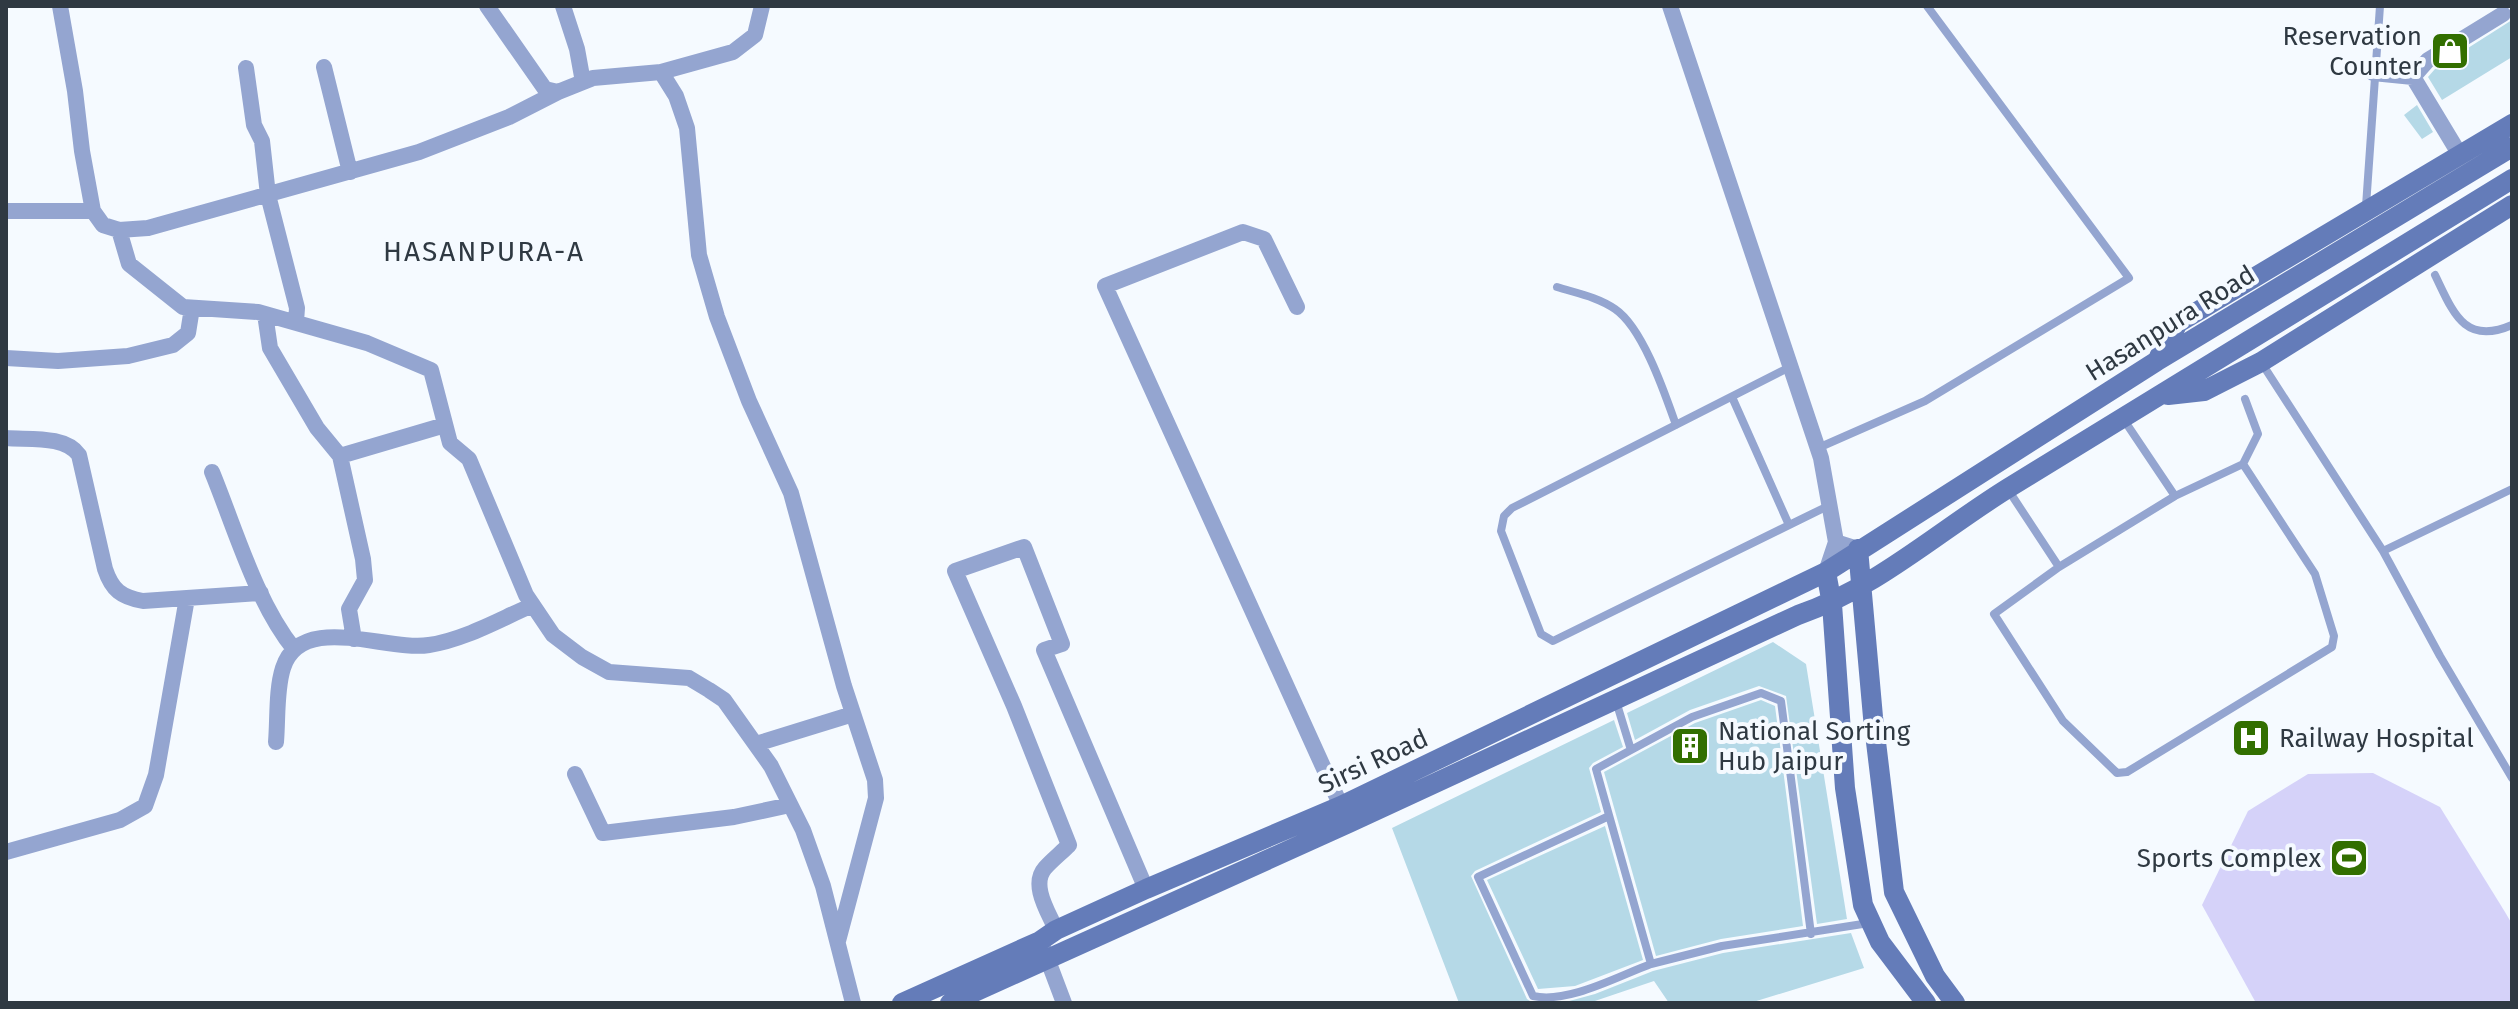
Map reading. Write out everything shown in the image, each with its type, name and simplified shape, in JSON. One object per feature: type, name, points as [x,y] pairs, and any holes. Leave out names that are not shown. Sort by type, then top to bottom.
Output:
[{"type":"street","points":[[60,6],[93,211],[103,225],[119,230],[148,228],[419,152],[509,117],[593,78],[661,72],[733,52],[755,35],[762,6]]},
{"type":"street","points":[[487,6],[545,89],[558,92]]},
{"type":"street","points":[[563,6],[577,49],[583,82]]},
{"type":"street","points":[[1670,6],[1817,448],[1836,542],[1826,572],[1832,604],[1848,814],[1858,882],[1869,923],[1926,1003]]},
{"type":"street","points":[[2413,77],[2428,60],[2503,14]]},
{"type":"street","points":[[324,67],[350,172]]},
{"type":"street","points":[[246,68],[254,125],[262,141],[268,195],[297,308],[296,322]]},
{"type":"street","points":[[661,72],[676,96],[687,128],[699,255],[717,317],[749,401],[791,493],[853,714],[875,780],[876,798],[837,943]]},
{"type":"street","points":[[2373,73],[2413,77]]},
{"type":"street","points":[[2413,77],[2460,155]]},
{"type":"street","points":[[2157,361],[2178,323],[2512,124]]},
{"type":"street","name":"Hasanpura Road","points":[[1858,549],[2202,333],[2512,147]]},
{"type":"street","name":"Sirsi Road","points":[[902,1003],[1048,944],[1616,700],[1798,615],[1832,604],[2007,488],[2124,420],[2512,179]]},
{"type":"street","points":[[2160,396],[2204,391],[2261,362],[2512,205]]},
{"type":"street","points":[[6,211],[93,211]]},
{"type":"street","points":[[119,230],[129,264],[183,307],[265,314],[367,343],[431,370],[450,443],[469,459],[526,595],[553,635],[609,672],[689,678],[709,690],[724,700],[771,766],[803,830],[823,886],[853,1003]]},
{"type":"street","points":[[1297,307],[1264,239],[1243,232],[1105,286],[1345,815]]},
{"type":"street","points":[[6,358],[58,361],[114,357],[173,345],[188,333],[192,308]]},
{"type":"street","points":[[265,314],[270,348],[317,428],[340,456],[365,580],[349,609],[354,639]]},
{"type":"street","points":[[340,456],[445,425]]},
{"type":"street","points":[[6,438],[60,442],[74,447],[79,455],[105,569],[117,592],[129,599],[143,601],[261,593]]},
{"type":"street","points":[[212,472],[261,593],[274,621],[294,649]]},
{"type":"street","points":[[1836,542],[1858,549],[1876,747],[1894,892],[1935,976],[1955,1003]]},
{"type":"street","points":[[1064,1003],[1048,944],[1038,886],[1043,870],[1069,845],[1014,706],[955,571],[1024,547],[1062,644],[1044,650],[1146,889]]},
{"type":"street","name":"Sirsi Road","points":[[950,1003],[1146,889],[1345,815],[1826,572],[1858,549]]},
{"type":"street","points":[[6,852],[120,820],[145,806],[156,775],[187,598]]},
{"type":"street","points":[[276,742],[282,671],[289,654],[310,640],[325,636],[402,646],[429,645],[452,639],[533,605]]},
{"type":"street","points":[[756,744],[853,714]]},
{"type":"street","points":[[575,774],[603,833],[734,817],[790,805]]},
{"type":"lane","points":[[1817,448],[1925,401],[2129,278],[1927,6]]},
{"type":"lane","points":[[2366,211],[2373,73],[2380,6]]},
{"type":"lane","points":[[2435,275],[2458,320],[2477,331],[2496,332],[2512,325]]},
{"type":"lane","points":[[1557,287],[1592,297],[1617,310],[1638,338],[1653,366],[1676,425]]},
{"type":"lane","points":[[2261,362],[2383,551],[2512,778]]},
{"type":"lane","points":[[1790,367],[1512,508],[1504,516],[1501,531],[1541,634],[1553,641],[1828,506]]},
{"type":"lane","points":[[1732,397],[1789,525]]},
{"type":"lane","points":[[2243,464],[2315,574],[2334,643],[2123,773],[2110,769],[2063,721],[1994,614],[2059,567],[2175,496],[2243,464],[2258,434],[2245,399]]},
{"type":"lane","points":[[2124,420],[2175,496]]},
{"type":"lane","points":[[2007,488],[2059,567]]},
{"type":"lane","points":[[2383,551],[2512,489]]},
{"type":"lane","points":[[1651,964],[1596,769],[1692,717],[1761,693],[1781,701],[1811,934]]},
{"type":"lane","points":[[1616,700],[1631,750]]},
{"type":"lane","points":[[1609,816],[1478,877],[1533,996],[1548,1000],[1566,996],[1651,964],[1722,946],[1869,923]]},
{"type":"shaded area","name":"Sports Complex","points":[[2373,773],[2440,807],[2505,912],[2512,924],[2512,1003],[2256,1003],[2202,905],[2248,811],[2308,774]]},
{"type":"building","points":[[2512,20],[2512,57],[2442,100],[2428,77],[2435,69]]},
{"type":"building","points":[[2417,105],[2433,132],[2422,139],[2404,115]]},
{"type":"building","points":[[1773,642],[1806,664],[1847,919],[1817,924],[1786,696],[1759,686],[1690,710],[1635,740],[1627,713]]},
{"type":"building","points":[[1761,700],[1775,706],[1803,926],[1721,939],[1656,956],[1604,772],[1695,723]]},
{"type":"building","points":[[1614,720],[1623,747],[1589,768],[1601,812],[1475,871],[1471,876],[1527,999],[1533,1003],[1459,1003],[1392,828]]},
{"type":"building","points":[[1605,826],[1643,960],[1575,986],[1538,989],[1487,880]]},
{"type":"building","points":[[1851,933],[1864,968],[1750,1003],[1669,1003],[1654,981],[1589,1003],[1562,1003],[1595,994],[1653,971],[1723,953]]},
{"type":"place","name":"Reservation Counter","points":[[2450,51]]},
{"type":"place","name":"Railway Hospital","points":[[2251,738]]},
{"type":"place","name":"National Sorting Hub Jaipur","points":[[1690,746]]},
{"type":"place","name":"Sports Complex","points":[[2349,858]]},
{"type":"district","name":"HASANPURA-A","points":[[484,251]]}]
